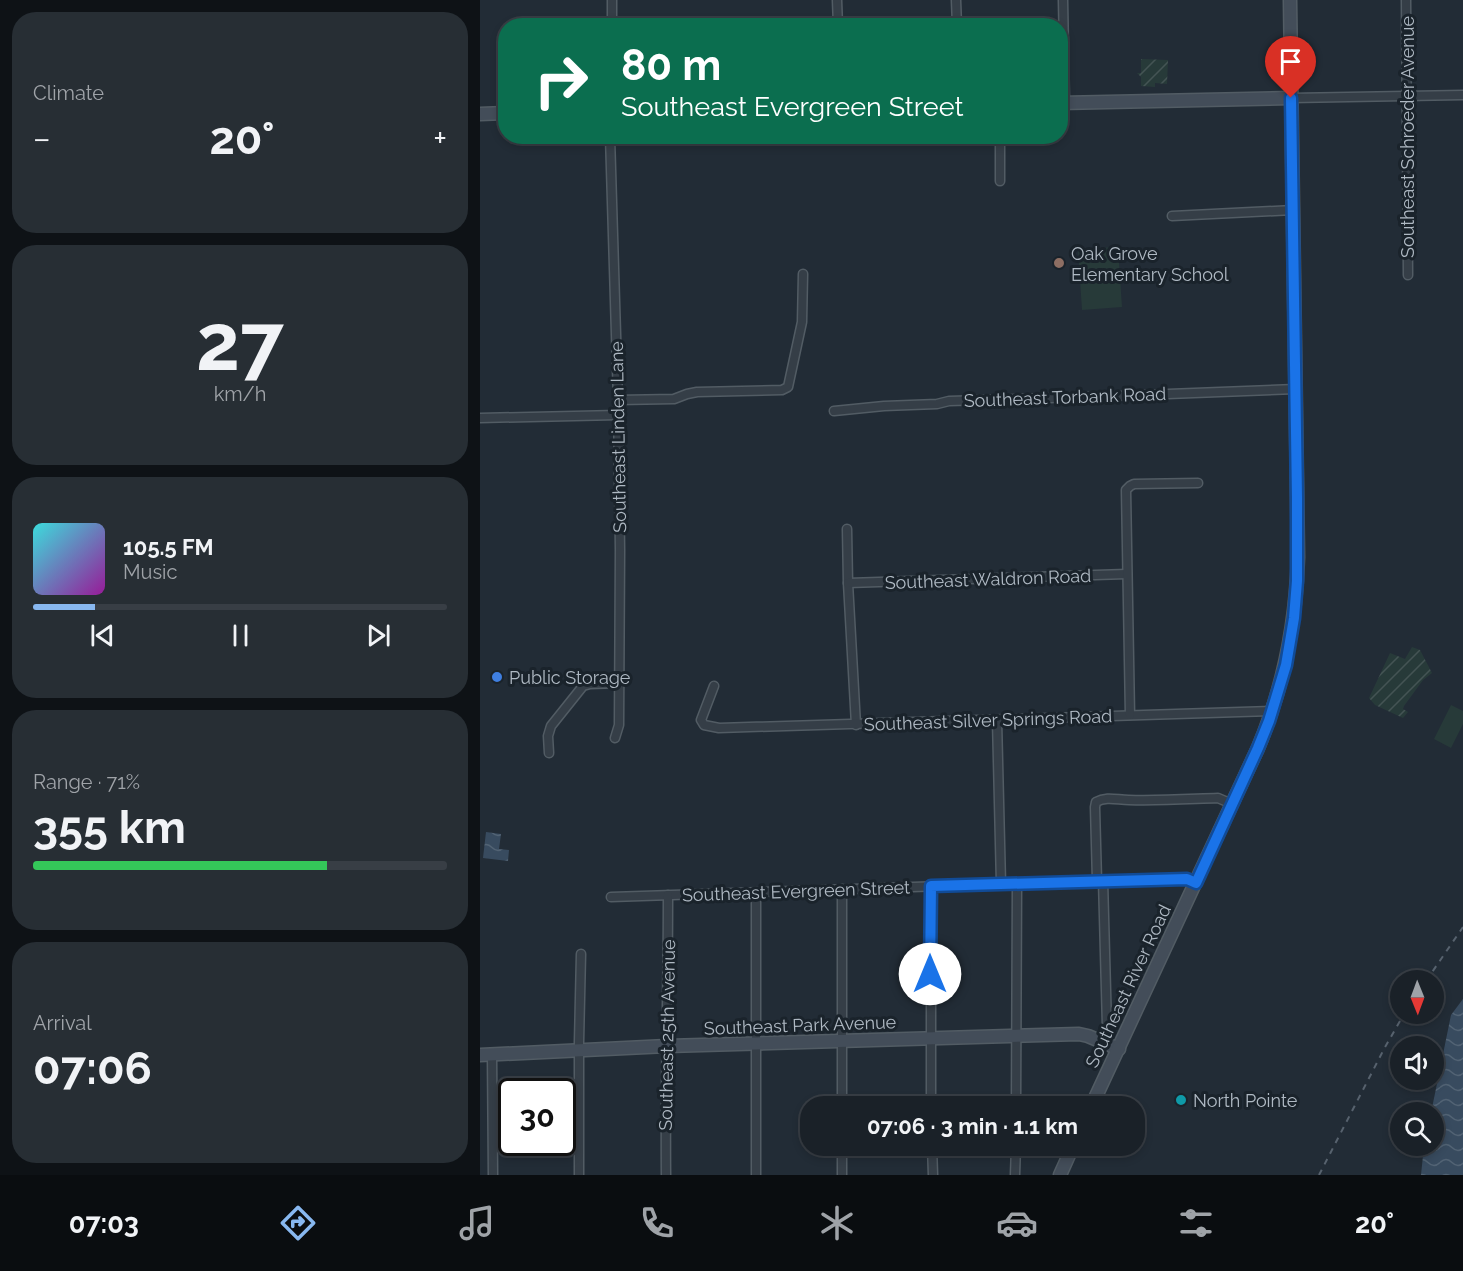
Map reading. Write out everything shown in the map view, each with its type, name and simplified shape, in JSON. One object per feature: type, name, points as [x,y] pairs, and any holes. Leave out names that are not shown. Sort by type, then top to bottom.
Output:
[{"type":"street","points":[[612,0],[612,18]]},
{"type":"street","points":[[837,0],[838,18]]},
{"type":"street","points":[[956,0],[957,18]]},
{"type":"street","points":[[1063,0],[1063,18]]},
{"type":"street","name":"Southeast River Road","points":[[1096,1096],[1258,748],[1273,711],[1289,650],[1297,586],[1290,0]]},
{"type":"street","name":"Southeast Schroeder Avenue","points":[[1406,0],[1408,275]]},
{"type":"street","points":[[1068,103],[1463,94]]},
{"type":"street","points":[[480,114],[498,113]]},
{"type":"street","name":"Southeast Linden Lane","points":[[610,144],[620,550],[619,724],[615,738]]},
{"type":"street","points":[[1000,144],[1000,181]]},
{"type":"street","points":[[1172,216],[1293,210]]},
{"type":"street","points":[[618,400],[674,399],[697,392],[782,390],[788,387],[802,322],[803,274]]},
{"type":"street","name":"Southeast Torbank Road","points":[[834,411],[937,404],[949,400],[1296,389]]},
{"type":"street","points":[[480,418],[618,415]]},
{"type":"street","points":[[1130,715],[1126,490],[1134,484],[1198,483]]},
{"type":"street","points":[[847,529],[856,725]]},
{"type":"street","name":"Southeast Waldron Road","points":[[848,583],[1127,574]]},
{"type":"street","points":[[549,753],[548,736],[551,726],[583,686],[619,683]]},
{"type":"street","name":"Southeast Silver Springs Road","points":[[714,686],[701,722],[704,725],[719,728],[1273,711]]},
{"type":"street","points":[[997,720],[1001,884]]},
{"type":"street","points":[[1101,1041],[1107,1027],[1096,802],[1109,798],[1129,800],[1218,798],[1232,804]]},
{"type":"street","name":"Southeast Evergreen Street","points":[[611,897],[1100,880],[1187,879],[1196,883]]},
{"type":"street","points":[[1016,1096],[1017,883]]},
{"type":"street","points":[[931,886],[931,1096]]},
{"type":"street","points":[[842,889],[842,1096]]},
{"type":"street","points":[[756,892],[756,1175]]},
{"type":"street","name":"Southeast 25th Avenue","points":[[666,1175],[668,895]]},
{"type":"street","points":[[579,1175],[581,954]]},
{"type":"street","name":"Southeast Park Avenue","points":[[486,1055],[667,1046],[1079,1034],[1119,1049]]},
{"type":"street","points":[[486,1055],[493,1175]]},
{"type":"street","points":[[842,1156],[842,1175]]},
{"type":"street","points":[[932,1156],[933,1175]]},
{"type":"street","points":[[1015,1175],[1016,1156]]},
{"type":"street","points":[[1060,1175],[1069,1156]]},
{"type":"green space","points":[[1141,59],[1168,60],[1167,84],[1155,83],[1155,87],[1141,86],[1141,77],[1137,73],[1141,73]]},
{"type":"green space","points":[[1118,247],[1122,307],[1082,310],[1078,249]]},
{"type":"green space","points":[[1412,647],[1420,650],[1432,673],[1423,680],[1404,706],[1403,709],[1408,712],[1403,718],[1375,705],[1369,698],[1390,653],[1405,659]]},
{"type":"green space","points":[[1451,705],[1463,711],[1463,724],[1451,748],[1434,739]]},
{"type":"water","points":[[486,832],[501,834],[499,849],[509,850],[508,861],[483,858]]},
{"type":"water","points":[[1463,999],[1463,1175],[1421,1175],[1423,1156],[1444,1156],[1444,1102],[1433,1102],[1436,1090],[1444,1090],[1444,1049],[1451,1015]]},
{"type":"railway","points":[[1434,970],[1463,927]]},
{"type":"railway","points":[[1319,1175],[1398,1024]]},
{"type":"place","name":"Oak Grove Elementary School","points":[[1059,263]]},
{"type":"place","name":"Public Storage","points":[[497,677]]},
{"type":"place","name":"North Pointe","points":[[1181,1100]]},
{"type":"route","points":[[930,974],[931,886],[1097,880],[1187,879],[1196,883],[1264,735],[1286,665],[1297,586],[1291,98]]}]
